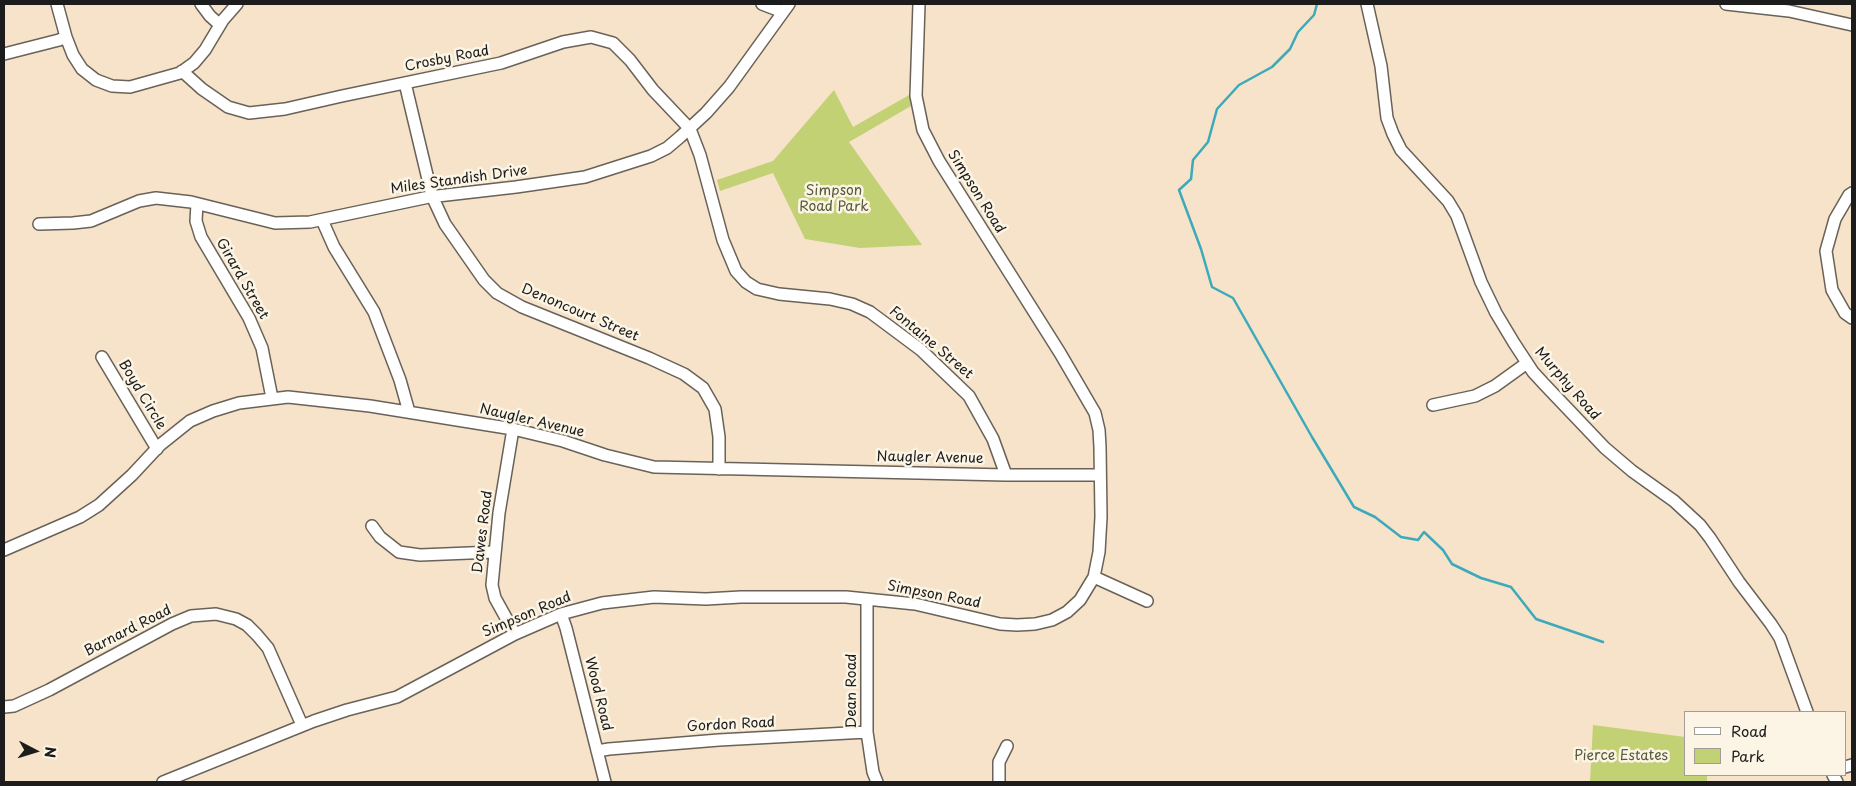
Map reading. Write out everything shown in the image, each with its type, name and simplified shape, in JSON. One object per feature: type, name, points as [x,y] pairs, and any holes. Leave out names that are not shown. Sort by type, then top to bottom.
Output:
[{"type":"street","points":[[57,4],[66,37],[73,55],[82,69],[96,80],[112,86],[130,88],[163,79],[182,71],[194,63],[237,4]]},
{"type":"street","points":[[201,4],[220,25]]},
{"type":"street","points":[[762,4],[786,8]]},
{"type":"street","name":"Simpson Road","points":[[162,782],[302,725],[330,715],[397,697],[515,634],[561,614],[602,603],[654,597],[706,599],[741,597],[867,598],[915,604],[1000,624],[1017,625],[1035,624],[1052,620],[1067,612],[1080,600],[1094,577],[1099,552],[1099,430],[1095,413],[1004,264],[975,221],[923,130],[916,96],[919,4]]},
{"type":"street","name":"Murphy Road","points":[[1367,4],[1381,66],[1387,118],[1393,134],[1401,150],[1448,202],[1457,216],[1481,282],[1505,328],[1527,363],[1545,385],[1605,448],[1632,471],[1674,500],[1700,524],[1780,638],[1807,711]]},
{"type":"street","points":[[1726,4],[1749,5],[1789,11],[1852,25]]},
{"type":"street","name":"Miles Standish Drive","points":[[39,224],[91,221],[139,201],[156,198],[197,204],[275,223],[293,224],[322,220],[432,196],[585,177],[651,156],[666,148],[690,129],[729,87],[786,8]]},
{"type":"street","points":[[4,54],[66,37]]},
{"type":"street","name":"Crosby Road","points":[[182,71],[202,89],[228,107],[249,113],[286,109],[504,63],[563,42],[591,37],[613,43],[630,60],[653,90],[690,129]]},
{"type":"street","name":"Denoncourt Street","points":[[405,83],[432,196],[446,224],[484,280],[498,293],[522,307],[684,374],[703,388],[715,410],[719,436],[719,469]]},
{"type":"street","name":"Fontaine Street","points":[[690,129],[700,155],[723,240],[736,271],[746,282],[757,289],[779,294],[830,299],[852,304],[870,312],[921,350],[969,396],[993,439],[1006,475]]},
{"type":"street","points":[[1852,193],[1835,219],[1826,251],[1832,290],[1845,313],[1852,318]]},
{"type":"street","name":"Girard Street","points":[[197,204],[196,221],[200,237],[249,318],[262,348],[272,398]]},
{"type":"street","points":[[322,220],[334,247],[374,312],[400,380],[409,412]]},
{"type":"street","name":"Boyd Circle","points":[[102,357],[157,449]]},
{"type":"street","points":[[1432,405],[1475,396],[1502,381],[1527,363]]},
{"type":"street","name":"Naugler Avenue","points":[[4,550],[80,517],[99,505],[157,449],[190,421],[239,403],[288,396],[409,412],[513,429],[563,440],[604,455],[654,467],[1006,475],[1100,475]]},
{"type":"street","name":"Dawes Road","points":[[513,429],[494,552],[492,585],[495,598],[515,634]]},
{"type":"street","points":[[372,526],[380,537],[399,552],[420,555],[494,552]]},
{"type":"street","points":[[1094,577],[1148,601]]},
{"type":"street","name":"Dean Road","points":[[867,598],[867,732],[873,772],[877,782]]},
{"type":"street","name":"Barnard Road","points":[[4,707],[14,706],[49,690],[172,624],[191,616],[216,614],[236,619],[247,625],[268,648],[302,725]]},
{"type":"street","name":"Wood Road","points":[[561,614],[605,782]]},
{"type":"street","name":"Gordon Road","points":[[597,751],[719,740],[867,732]]},
{"type":"street","points":[[999,782],[999,762],[1006,746]]},
{"type":"green space","name":"Simpson Road Park","points":[[834,90],[853,127],[911,94],[911,106],[849,142],[922,245],[860,248],[805,239],[773,173],[720,191],[717,180],[773,161]]},
{"type":"green space","name":"Pierce Estates","points":[[1593,725],[1684,737],[1684,776],[1707,776],[1707,782],[1590,782]]},
{"type":"waterway","points":[[1317,4],[1314,15],[1298,32],[1290,49],[1272,67],[1239,85],[1217,109],[1208,142],[1193,160],[1191,179],[1179,190],[1201,249],[1212,287],[1233,298],[1354,507],[1375,517],[1401,537],[1418,540],[1424,532],[1443,550],[1452,564],[1481,578],[1511,587],[1536,619],[1603,642]]}]
